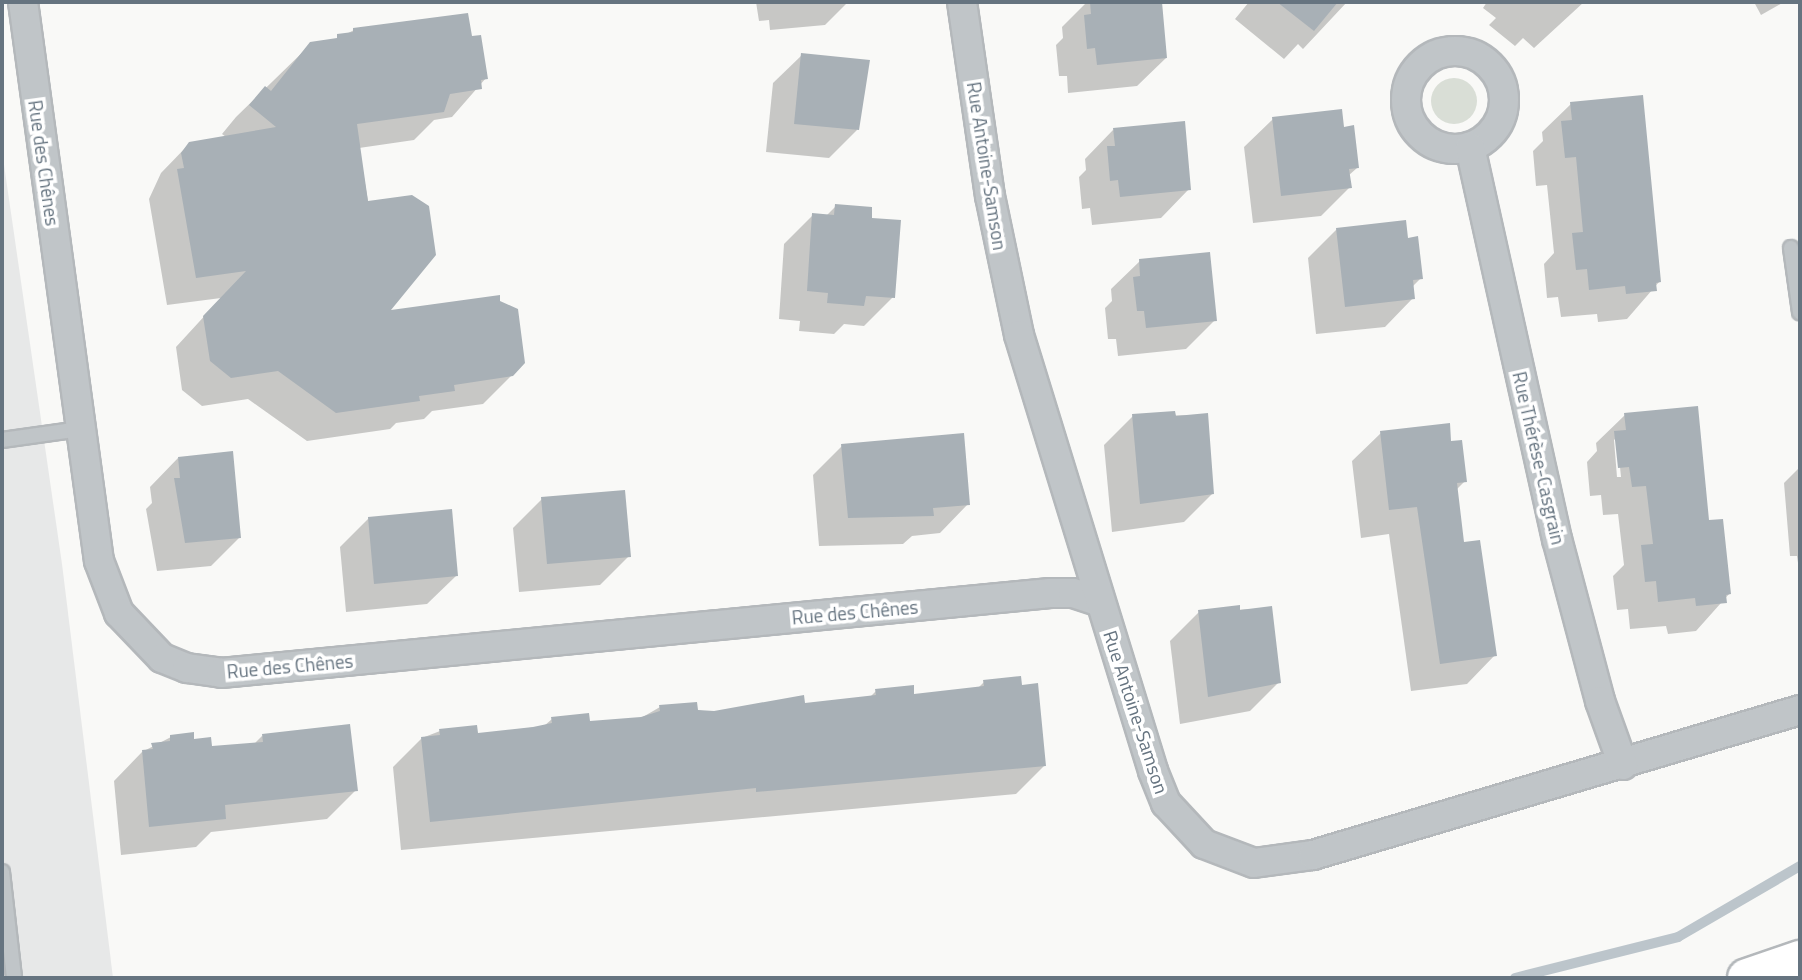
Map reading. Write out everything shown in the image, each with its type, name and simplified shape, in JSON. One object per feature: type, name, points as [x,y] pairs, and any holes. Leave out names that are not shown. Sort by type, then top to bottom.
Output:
[{"type":"highway","points":[[1747,978],[1800,960]]},
{"type":"street","name":"Rue des Chênes","points":[[23,2],[99,561],[109,594],[139,639],[162,658],[187,668],[221,673],[1050,593],[1073,593],[1100,602]]},
{"type":"street","name":"Rue Antoine-Samson","points":[[962,2],[990,196],[1019,335],[1100,602],[1166,803],[1204,844],[1229,858],[1254,863],[1313,855],[1623,765],[1800,710]]},
{"type":"street","name":"Rue Thérèse-Casgrain","points":[[1470,147],[1557,539],[1600,701],[1623,765]]},
{"type":"lane","points":[[1791,248],[1800,312]]},
{"type":"lane","points":[[2,440],[80,429]]},
{"type":"lane","points":[[2,872],[14,978]]},
{"type":"shaded area","points":[[1454,78],[1470,85],[1477,101],[1470,117],[1454,124],[1438,117],[1431,101],[1438,85]]},
{"type":"shaded area","points":[[2,151],[62,564],[113,978],[2,978]]},
{"type":"building","points":[[1090,2],[1162,2],[1167,58],[1097,65],[1095,48],[1087,49],[1084,15],[1091,14]]},
{"type":"building","points":[[1277,2],[1338,2],[1314,31]]},
{"type":"building","points":[[468,13],[472,36],[481,35],[488,79],[481,80],[482,89],[450,94],[444,112],[357,124],[368,201],[412,195],[429,206],[436,255],[391,310],[500,295],[500,301],[518,309],[525,363],[513,376],[454,385],[455,391],[419,396],[420,401],[336,413],[278,371],[231,378],[210,361],[203,316],[246,271],[196,278],[177,169],[184,168],[181,153],[189,142],[276,127],[249,105],[265,86],[271,91],[310,42],[337,38],[337,34],[353,32],[353,28]]},
{"type":"building","points":[[801,53],[870,60],[859,130],[794,124]]},
{"type":"building","points":[[1643,95],[1661,282],[1656,283],[1657,291],[1626,294],[1625,286],[1589,290],[1587,269],[1576,270],[1572,233],[1583,232],[1576,157],[1565,158],[1561,121],[1572,120],[1570,102]]},
{"type":"building","points":[[1342,109],[1344,127],[1354,125],[1359,168],[1349,169],[1352,188],[1281,196],[1272,117]]},
{"type":"building","points":[[1185,121],[1191,190],[1120,197],[1118,180],[1110,181],[1107,146],[1115,146],[1113,128]]},
{"type":"building","points":[[835,204],[872,207],[872,218],[901,220],[895,298],[866,296],[864,306],[827,303],[828,293],[807,291],[812,213],[834,215]]},
{"type":"building","points":[[1406,220],[1408,238],[1418,236],[1423,279],[1413,280],[1415,299],[1345,307],[1336,228]]},
{"type":"building","points":[[1210,252],[1217,321],[1146,328],[1144,311],[1137,311],[1133,277],[1140,276],[1139,259]]},
{"type":"building","points":[[1698,406],[1709,520],[1723,519],[1731,594],[1726,595],[1727,603],[1696,606],[1695,598],[1658,602],[1656,581],[1645,582],[1641,545],[1653,544],[1646,486],[1632,487],[1629,467],[1618,468],[1614,431],[1626,430],[1624,413]]},
{"type":"building","points":[[1175,411],[1176,416],[1208,413],[1214,494],[1140,504],[1132,414]]},
{"type":"building","points":[[1450,423],[1451,441],[1462,440],[1467,482],[1457,483],[1464,542],[1480,540],[1497,656],[1440,664],[1417,507],[1389,510],[1380,431]]},
{"type":"building","points":[[964,433],[970,505],[933,508],[934,516],[848,518],[841,444]]},
{"type":"building","points":[[233,451],[241,538],[185,543],[174,478],[180,478],[178,457]]},
{"type":"building","points":[[625,490],[631,557],[547,564],[541,497]]},
{"type":"building","points":[[452,509],[458,576],[374,584],[368,517]]},
{"type":"building","points":[[1240,605],[1240,610],[1272,606],[1281,683],[1208,697],[1198,610]]},
{"type":"building","points":[[1021,676],[1022,685],[1038,683],[1046,766],[756,792],[756,788],[430,822],[421,737],[440,735],[439,729],[477,725],[478,733],[533,727],[552,723],[551,717],[589,713],[590,721],[641,717],[660,711],[659,705],[697,702],[698,710],[714,711],[804,695],[805,703],[876,695],[875,689],[914,685],[914,694],[984,686],[983,680]]},
{"type":"building","points":[[350,724],[358,791],[225,805],[226,819],[149,827],[142,750],[153,749],[151,743],[170,741],[170,735],[194,732],[194,739],[211,737],[212,746],[263,742],[262,734]]},
{"type":"waterway","points":[[1515,978],[1678,937],[1800,866]]}]
